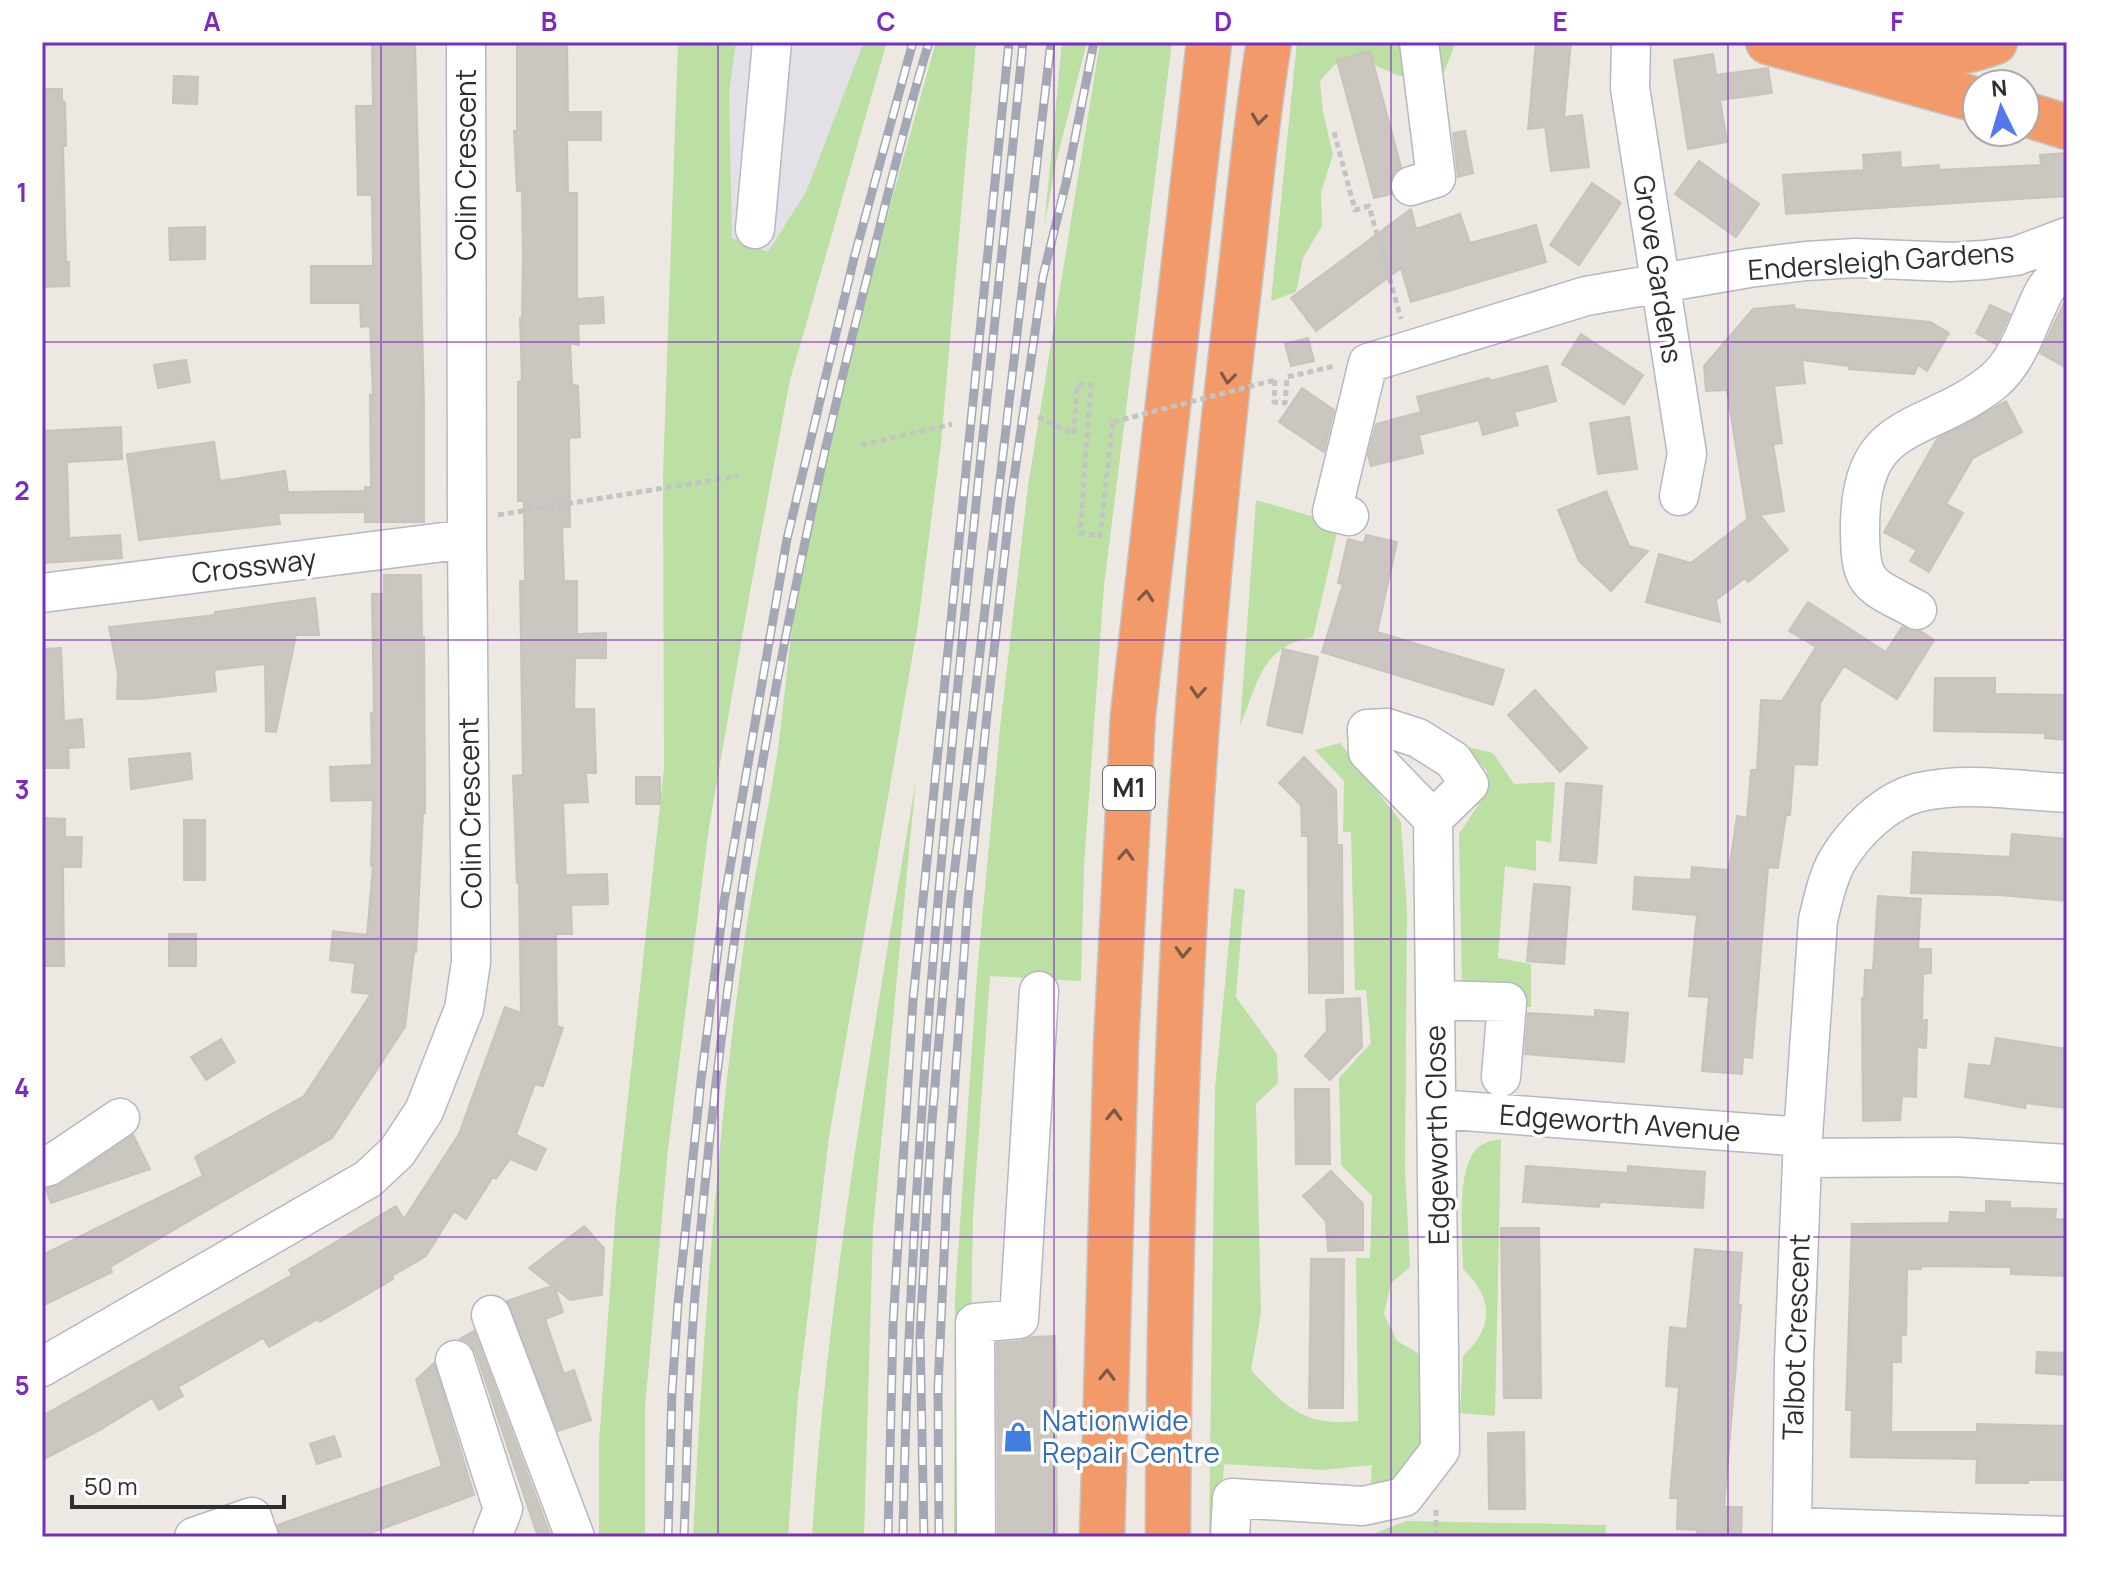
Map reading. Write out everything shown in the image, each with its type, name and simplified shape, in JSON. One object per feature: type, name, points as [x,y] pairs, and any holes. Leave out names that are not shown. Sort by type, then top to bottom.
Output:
[{"type":"highway","name":"M1","points":[[1102,1537],[1116,1046],[1133,715],[1209,42]]},
{"type":"highway","name":"M1","points":[[1168,1537],[1169,1320],[1176,1072],[1198,686],[1222,425],[1269,42]]},
{"type":"highway","points":[[1768,42],[1961,96]]},
{"type":"highway","points":[[1884,44],[1909,54],[1944,56],[1973,51],[1995,42]]},
{"type":"highway","points":[[2041,119],[2067,127]]},
{"type":"street","name":"Colin Crescent","points":[[42,1367],[368,1179],[397,1152],[424,1111],[464,1009],[471,962],[466,42]]},
{"type":"street","points":[[755,229],[772,42]]},
{"type":"street","points":[[1411,186],[1436,178],[1419,42]]},
{"type":"street","name":"Grove Gardens","points":[[1631,42],[1630,88],[1687,454],[1679,496]]},
{"type":"street","points":[[1917,610],[1873,585],[1865,577],[1861,562],[1860,500],[1871,462],[1884,445],[1901,432],[1972,395],[1997,378],[2017,352],[2046,288],[2055,276],[2061,241]]},
{"type":"street","name":"Endersleigh Gardens","points":[[1349,516],[1332,512],[1368,363],[1586,296],[1806,261],[1856,258],[1951,262],[1984,260],[2016,256],[2061,241]]},
{"type":"street","name":"Crossway","points":[[42,593],[467,529]]},
{"type":"street","name":"Talbot Crescent","points":[[1792,1532],[1794,1360],[1802,1148],[1818,920],[1825,890],[1836,863],[1854,837],[1892,804],[1916,793],[1967,788],[2067,793]]},
{"type":"street","name":"Edgeworth Close","points":[[1230,1537],[1232,1498],[1363,1506],[1404,1497],[1440,1450],[1433,819]]},
{"type":"street","points":[[976,1537],[975,1323],[1019,1319],[1039,991]]},
{"type":"street","points":[[1436,1000],[1507,1002],[1501,1077]]},
{"type":"street","name":"Edgeworth Avenue","points":[[1438,1109],[1802,1148],[2067,1164]]},
{"type":"street","points":[[42,1168],[120,1118]]},
{"type":"street","points":[[491,1315],[575,1537]]},
{"type":"street","points":[[455,1360],[503,1509],[497,1535]]},
{"type":"street","points":[[481,1440],[533,1425]]},
{"type":"street","points":[[194,1537],[252,1517],[259,1537]]},
{"type":"street","points":[[1792,1532],[2067,1536]]},
{"type":"path","points":[[1334,132],[1355,210],[1369,206],[1410,351]]},
{"type":"path","points":[[1038,417],[1074,434],[1077,385],[1091,385],[1080,533],[1100,536],[1113,422],[1275,380],[1274,402],[1285,403],[1287,377],[1325,367]]},
{"type":"path","points":[[861,445],[952,424]]},
{"type":"path","points":[[467,529],[738,476]]},
{"type":"shaded area","points":[[708,42],[877,42],[800,351],[733,322]]},
{"type":"green space","points":[[678,42],[736,42],[729,92],[732,238],[768,252],[806,192],[864,42],[887,42],[790,380],[709,827],[668,1149],[645,1408],[645,1537],[599,1537],[599,1442],[616,1207],[664,769],[663,475]]},
{"type":"green space","points":[[936,42],[976,42],[941,443],[918,624],[829,1137],[798,1397],[788,1537],[693,1537],[706,1314],[734,1018],[778,749],[797,596],[846,374]]},
{"type":"green space","points":[[1062,42],[1087,42],[1056,162],[1044,228]]},
{"type":"green space","points":[[1100,42],[1172,42],[1104,586],[1084,866],[1081,981],[990,976],[973,1216],[967,1537],[954,1537],[955,1297],[977,974],[1000,728],[1028,486]]},
{"type":"green space","points":[[1297,42],[1456,42],[1444,72],[1399,76],[1357,57],[1334,65],[1320,81],[1323,112],[1333,155],[1321,192],[1322,226],[1303,258],[1296,292],[1271,301]]},
{"type":"green space","points":[[1256,500],[1339,524],[1313,637],[1295,642],[1272,658],[1257,681],[1240,726]]},
{"type":"green space","points":[[1340,743],[1401,822],[1407,911],[1405,1168],[1410,1267],[1391,1283],[1384,1314],[1397,1341],[1423,1356],[1420,1466],[1370,1493],[1372,1465],[1323,1470],[1224,1464],[1220,1537],[1209,1537],[1215,1089],[1234,888],[1245,890],[1236,997],[1277,1054],[1278,1083],[1256,1104],[1261,1313],[1251,1370],[1297,1412],[1323,1421],[1358,1421],[1356,1258],[1370,1258],[1372,1196],[1341,1165],[1339,1078],[1371,1043],[1366,990],[1355,990],[1351,832],[1343,832],[1344,781],[1315,750]]},
{"type":"green space","points":[[1464,746],[1493,753],[1514,784],[1555,782],[1551,843],[1536,840],[1536,871],[1505,866],[1498,958],[1531,964],[1531,1007],[1519,1007],[1462,989],[1459,834],[1486,793],[1487,771]]},
{"type":"green space","points":[[916,779],[873,1228],[864,1537],[812,1537],[829,1346],[854,1157]]},
{"type":"green space","points":[[1501,1139],[1495,1416],[1460,1413],[1463,1356],[1481,1334],[1486,1312],[1480,1291],[1463,1269],[1462,1208],[1465,1176],[1474,1152],[1482,1144]]},
{"type":"green space","points":[[1407,1521],[1606,1525],[1605,1537],[1375,1537],[1375,1533]]},
{"type":"building","points":[[372,42],[415,42],[424,522],[365,522],[365,512],[278,513],[280,524],[139,540],[127,454],[214,442],[220,481],[285,471],[288,492],[365,491],[365,487],[371,487],[370,395],[373,395],[370,326],[361,327],[360,303],[311,303],[311,266],[373,266],[372,195],[358,195],[356,106],[373,106]]},
{"type":"building","points":[[517,42],[567,42],[568,112],[601,112],[601,140],[567,140],[568,193],[577,193],[577,299],[603,297],[604,323],[578,324],[579,345],[570,343],[572,384],[578,386],[580,437],[569,438],[570,527],[562,527],[564,581],[577,581],[577,634],[606,633],[606,658],[575,658],[574,709],[594,709],[596,773],[586,773],[588,802],[563,803],[566,875],[607,874],[608,904],[571,905],[572,934],[556,934],[557,1026],[563,1028],[543,1086],[535,1084],[516,1135],[546,1149],[536,1170],[510,1159],[496,1179],[493,1177],[466,1219],[454,1211],[426,1256],[392,1276],[393,1279],[320,1322],[318,1319],[269,1347],[263,1338],[178,1387],[183,1396],[159,1410],[152,1398],[42,1460],[42,1416],[292,1275],[289,1270],[396,1206],[404,1219],[459,1134],[505,1007],[521,1013],[513,776],[523,775],[520,581],[525,581],[524,501],[518,501],[518,382],[522,381],[520,318],[523,258],[522,191],[517,191],[514,131],[517,131]]},
{"type":"building","points":[[1536,42],[1571,42],[1564,117],[1582,115],[1589,167],[1551,171],[1545,127],[1528,129]]},
{"type":"building","points":[[1370,51],[1401,167],[1394,172],[1390,181],[1391,194],[1374,198],[1337,60]]},
{"type":"building","points":[[1713,54],[1716,75],[1768,68],[1772,93],[1720,100],[1727,142],[1688,149],[1674,60]]},
{"type":"building","points":[[174,76],[198,77],[197,104],[173,103]]},
{"type":"building","points":[[42,89],[62,89],[62,101],[65,102],[66,146],[63,146],[69,286],[42,287]]},
{"type":"building","points":[[1465,131],[1473,173],[1458,177],[1453,133]]},
{"type":"building","points":[[1900,152],[1901,168],[1939,165],[1939,170],[2041,165],[2040,155],[2067,153],[2067,196],[1786,214],[1783,175],[1864,170],[1863,155]]},
{"type":"building","points":[[1699,161],[1759,204],[1736,237],[1675,194]]},
{"type":"building","points":[[1592,183],[1621,203],[1579,265],[1550,245]]},
{"type":"building","points":[[1411,209],[1416,229],[1460,214],[1470,243],[1536,225],[1546,262],[1411,302],[1401,268],[1316,331],[1291,298]]},
{"type":"building","points":[[205,227],[205,259],[170,260],[169,228]]},
{"type":"building","points":[[2067,297],[2067,368],[2040,353]]},
{"type":"building","points":[[1794,305],[1795,309],[1930,322],[1949,333],[1927,371],[1918,365],[1914,374],[1849,369],[1849,366],[1802,360],[1805,383],[1774,386],[1782,443],[1773,444],[1784,511],[1760,515],[1788,550],[1748,582],[1745,578],[1716,600],[1720,622],[1646,602],[1659,554],[1691,563],[1750,517],[1747,517],[1727,390],[1706,391],[1704,366],[1753,309]]},
{"type":"building","points":[[1990,305],[2010,314],[1996,344],[1976,333]]},
{"type":"building","points":[[1581,334],[1643,375],[1624,404],[1562,364]]},
{"type":"building","points":[[1308,338],[1314,361],[1291,366],[1285,344]]},
{"type":"building","points":[[186,360],[190,382],[158,388],[154,365]]},
{"type":"building","points":[[1547,366],[1556,401],[1514,412],[1518,425],[1483,435],[1479,420],[1419,435],[1423,453],[1371,466],[1368,455],[1376,424],[1421,412],[1417,397]]},
{"type":"building","points":[[1302,388],[1334,410],[1324,452],[1279,422]]},
{"type":"building","points":[[2006,401],[2022,432],[1973,458],[1946,504],[1963,513],[1929,572],[1910,561],[1917,550],[1884,532],[1937,439]]},
{"type":"building","points":[[1629,417],[1637,469],[1598,474],[1590,423]]},
{"type":"building","points":[[121,427],[122,459],[67,462],[69,538],[120,535],[122,558],[42,563],[42,431]]},
{"type":"building","points":[[1606,491],[1629,546],[1648,551],[1611,591],[1579,561],[1558,510]]},
{"type":"building","points":[[1366,535],[1397,542],[1377,632],[1504,670],[1493,705],[1322,652],[1343,584],[1338,583],[1348,539],[1364,543]]},
{"type":"building","points":[[384,575],[421,575],[424,637],[425,813],[416,952],[405,1027],[332,1138],[110,1267],[112,1272],[42,1306],[42,1255],[203,1176],[195,1157],[304,1096],[371,994],[352,992],[355,963],[330,960],[333,931],[367,935],[373,866],[373,800],[331,801],[330,767],[372,765],[372,594],[384,594]]},
{"type":"building","points":[[315,598],[319,635],[296,635],[276,732],[266,731],[265,664],[214,670],[216,691],[117,699],[118,673],[109,627],[215,615],[215,612]]},
{"type":"building","points":[[1808,602],[1886,652],[1902,627],[1920,631],[1934,640],[1897,699],[1844,666],[1820,703],[1817,765],[1794,764],[1790,815],[1786,815],[1778,868],[1768,867],[1752,1058],[1743,1057],[1742,1074],[1702,1071],[1709,997],[1689,996],[1697,915],[1633,909],[1635,877],[1691,880],[1692,867],[1729,870],[1737,816],[1747,818],[1751,770],[1757,770],[1761,700],[1782,701],[1816,647],[1789,631]]},
{"type":"building","points":[[61,648],[64,721],[82,719],[84,747],[68,748],[69,768],[42,768],[42,649]]},
{"type":"building","points":[[1283,649],[1318,657],[1302,733],[1267,725]]},
{"type":"building","points":[[1935,678],[1995,678],[1995,694],[2067,695],[2067,740],[2045,738],[2045,733],[1934,731]]},
{"type":"building","points":[[1535,690],[1587,748],[1560,772],[1508,715]]},
{"type":"building","points":[[190,753],[192,779],[131,789],[129,759]]},
{"type":"building","points":[[1304,757],[1336,790],[1337,845],[1342,845],[1343,993],[1309,993],[1308,836],[1302,836],[1301,805],[1279,783]]},
{"type":"building","points":[[636,777],[660,777],[660,804],[636,804]]},
{"type":"building","points":[[1566,783],[1602,786],[1596,863],[1560,860]]},
{"type":"building","points":[[42,818],[65,819],[65,837],[82,837],[81,867],[63,867],[64,966],[42,966]]},
{"type":"building","points":[[184,820],[205,820],[205,880],[184,880]]},
{"type":"building","points":[[2012,834],[2067,839],[2067,901],[1999,895],[1911,893],[1913,852],[2010,857]]},
{"type":"building","points":[[1534,884],[1570,887],[1564,964],[1527,961]]},
{"type":"building","points":[[1878,896],[1921,899],[1918,949],[1931,949],[1931,973],[1923,974],[1922,1020],[1927,1020],[1926,1048],[1917,1047],[1916,1097],[1902,1096],[1900,1120],[1863,1121],[1862,998],[1865,970],[1873,970]]},
{"type":"building","points":[[169,934],[196,934],[196,966],[169,966]]},
{"type":"building","points":[[1360,998],[1362,1047],[1330,1080],[1305,1056],[1327,1031],[1326,1000]]},
{"type":"building","points":[[1595,1010],[1628,1013],[1624,1062],[1525,1054],[1528,1013],[1595,1017]]},
{"type":"building","points":[[1996,1038],[2067,1049],[2067,1108],[2026,1103],[2025,1108],[1965,1097],[1969,1064],[1991,1066]]},
{"type":"building","points":[[221,1039],[235,1062],[206,1080],[191,1057]]},
{"type":"building","points":[[1295,1089],[1329,1089],[1330,1164],[1296,1164]]},
{"type":"building","points":[[133,1135],[150,1169],[51,1203],[46,1189],[61,1184]]},
{"type":"building","points":[[1526,1166],[1628,1173],[1628,1166],[1705,1172],[1703,1208],[1600,1202],[1599,1207],[1523,1202]]},
{"type":"building","points":[[1331,1171],[1363,1204],[1363,1250],[1328,1251],[1326,1221],[1303,1196]]},
{"type":"building","points":[[1986,1201],[2010,1202],[2010,1208],[2056,1209],[2055,1219],[2067,1220],[2067,1276],[2011,1274],[2011,1267],[1921,1266],[1921,1269],[1907,1269],[1906,1335],[1901,1335],[1901,1362],[1892,1362],[1891,1432],[1977,1432],[1977,1424],[2067,1426],[2067,1480],[1976,1483],[1977,1459],[1851,1457],[1852,1410],[1846,1410],[1852,1224],[1949,1223],[1950,1212],[1986,1213]]},
{"type":"building","points":[[584,1226],[604,1248],[602,1295],[570,1300],[555,1288],[563,1312],[545,1319],[564,1374],[574,1370],[591,1420],[558,1431],[507,1301],[552,1286],[529,1268]]},
{"type":"building","points":[[1501,1228],[1539,1228],[1541,1398],[1504,1398]]},
{"type":"building","points":[[1695,1249],[1742,1253],[1738,1305],[1741,1305],[1724,1507],[1742,1507],[1741,1537],[1697,1537],[1697,1530],[1677,1529],[1678,1498],[1670,1498],[1679,1387],[1666,1386],[1670,1327],[1687,1329]]},
{"type":"building","points":[[1311,1259],[1344,1259],[1343,1408],[1309,1408]]},
{"type":"building","points":[[474,1331],[551,1537],[538,1537],[476,1353],[469,1343],[460,1339]]},
{"type":"building","name":"Nationwide Repair Centre","points":[[1055,1336],[1057,1537],[998,1537],[997,1343]]},
{"type":"building","points":[[2037,1352],[2067,1353],[2067,1375],[2036,1373]]},
{"type":"building","points":[[434,1363],[474,1495],[360,1537],[280,1537],[278,1525],[442,1466],[416,1380]]},
{"type":"building","points":[[1524,1432],[1525,1509],[1489,1509],[1488,1433]]},
{"type":"building","points":[[334,1436],[341,1456],[317,1464],[310,1444]]},
{"type":"railway","points":[[668,1537],[678,1303],[701,1080],[724,902],[787,539],[854,258],[913,42]]},
{"type":"railway","points":[[684,1537],[692,1337],[706,1178],[720,1048],[758,789],[781,660],[836,405],[896,160],[929,42]]},
{"type":"railway","points":[[888,1537],[893,1324],[913,1000],[1009,42]]},
{"type":"railway","points":[[903,1537],[908,1350],[932,976],[966,602],[1023,42]]},
{"type":"railway","points":[[924,1537],[920,1335],[932,1120],[951,901],[1051,42]]},
{"type":"railway","points":[[939,1537],[938,1388],[947,1190],[968,900],[988,705],[1010,506],[1043,276],[1066,183],[1094,42]]},
{"type":"place","name":"Nationwide Repair Centre","points":[[1018,1437]]}]
